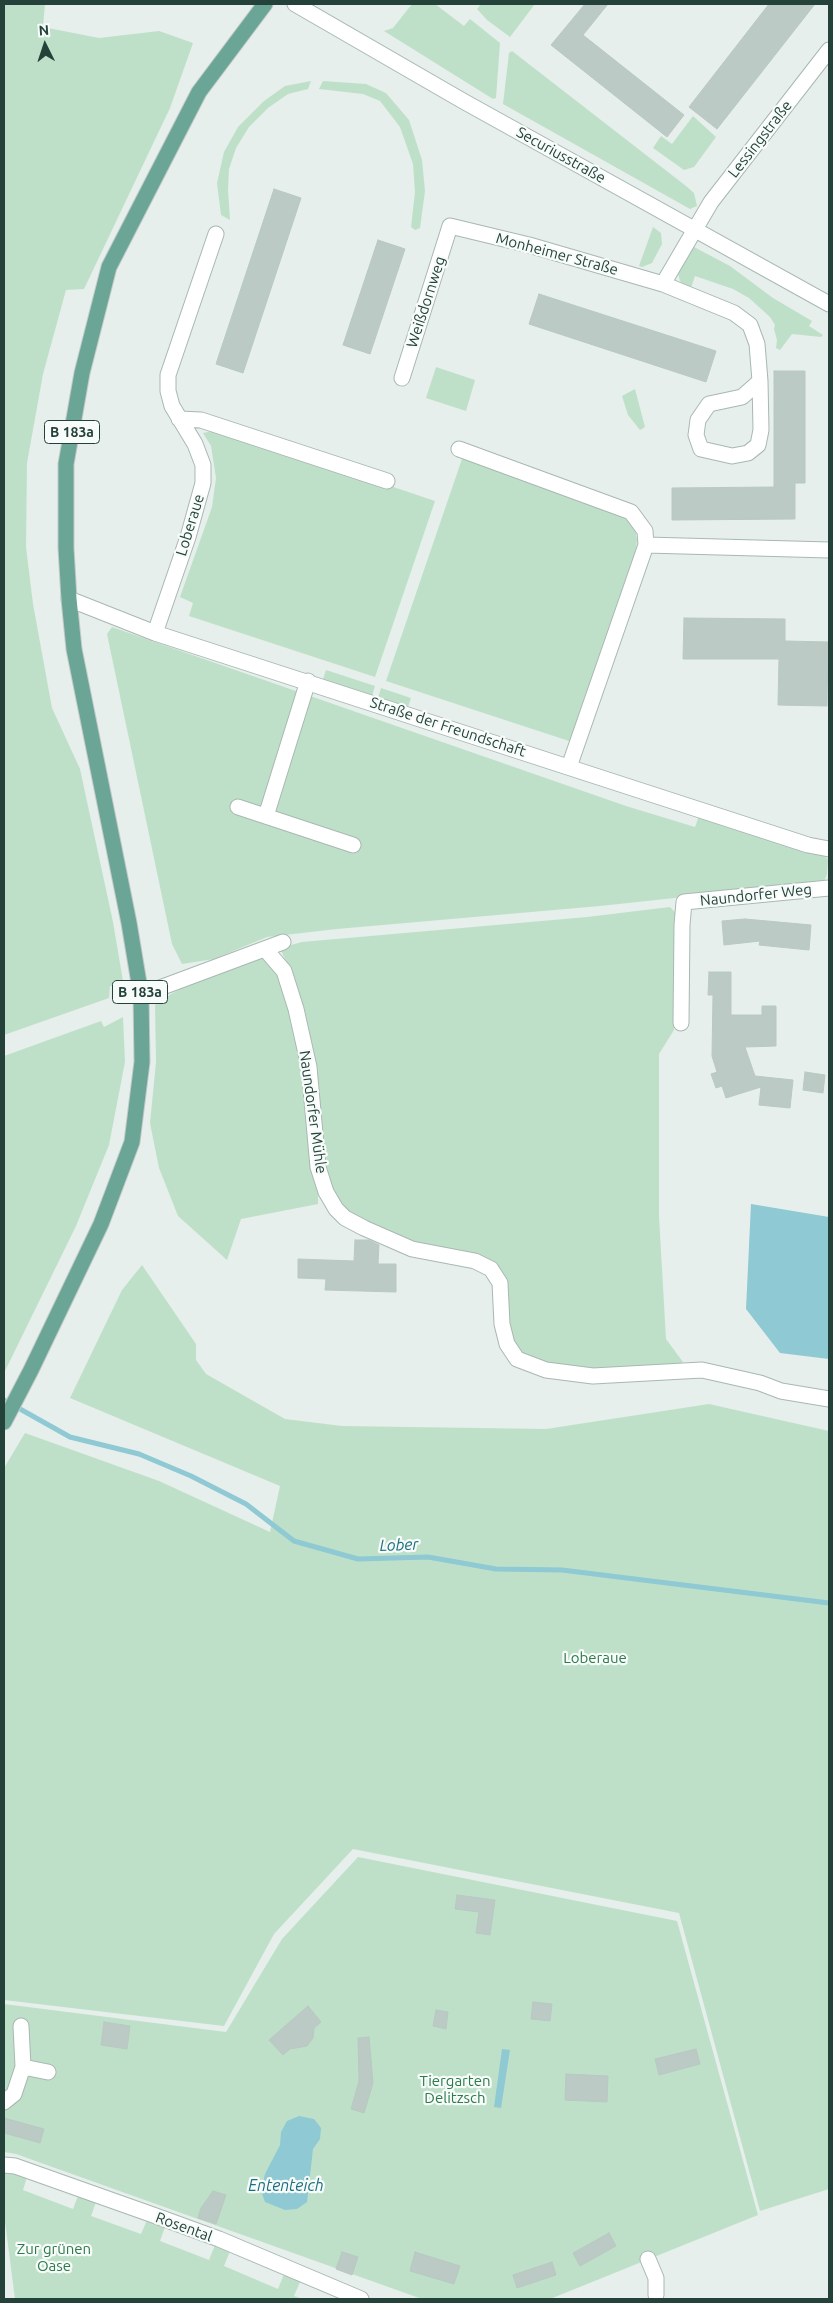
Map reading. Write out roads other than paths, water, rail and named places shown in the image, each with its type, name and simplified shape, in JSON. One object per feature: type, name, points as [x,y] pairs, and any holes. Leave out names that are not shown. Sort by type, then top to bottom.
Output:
[{"type":"main road","name":"B 183a","points":[[4,1422],[32,1370],[101,1224],[132,1142],[142,1062],[141,995],[129,923],[74,649],[69,599],[66,548],[66,464],[82,373],[109,267],[199,92],[265,4]]},
{"type":"street","name":"Securiusstraße","points":[[295,4],[472,106],[829,304]]},
{"type":"street","name":"Lessingstraße","points":[[694,229],[711,202],[829,50]]},
{"type":"street","name":"Monheimer Straße","points":[[450,226],[529,245],[663,284],[734,313],[750,325],[757,344],[760,381],[761,430],[758,445],[748,454],[732,456],[701,449],[696,435],[698,420],[709,404],[742,397],[760,381]]},
{"type":"street","name":"Weißdornweg","points":[[402,378],[450,226]]},
{"type":"street","points":[[663,284],[694,229]]},
{"type":"street","name":"Loberaue","points":[[155,633],[188,537],[203,483],[203,466],[195,444],[172,406],[168,391],[168,376],[216,234]]},
{"type":"street","points":[[180,420],[201,420],[387,481]]},
{"type":"street","points":[[459,449],[631,512],[645,531],[646,545],[569,766]]},
{"type":"street","points":[[646,545],[829,550]]},
{"type":"street","name":"Straße der Freundschaft","points":[[69,599],[155,633],[808,845],[829,849]]},
{"type":"street","points":[[266,816],[308,682]]},
{"type":"street","points":[[238,807],[353,845]]},
{"type":"street","name":"Naundorfer Weg","points":[[681,1023],[684,902],[829,888]]},
{"type":"street","points":[[141,995],[283,942]]},
{"type":"street","name":"Naundorfer Mühle","points":[[265,949],[284,971],[296,1009],[310,1067],[318,1167],[326,1192],[336,1209],[345,1218],[412,1249],[475,1261],[491,1269],[500,1284],[502,1324],[507,1344],[518,1359],[539,1367],[593,1376],[702,1370],[760,1383],[782,1391],[829,1398]]},
{"type":"street","points":[[4,2102],[14,2094],[24,2067],[21,2026]]},
{"type":"street","points":[[24,2067],[48,2072]]},
{"type":"street","name":"Rosental","points":[[4,2165],[15,2166],[156,2216],[219,2240],[340,2295],[361,2299]]},
{"type":"street","points":[[648,2259],[656,2278],[656,2295]]},
{"type":"water","points":[[751,1204],[829,1217],[829,1359],[780,1353],[746,1309]]},
{"type":"water","points":[[502,2049],[510,2050],[501,2108],[494,2107]]},
{"type":"water","name":"Ententeich","points":[[299,2116],[314,2119],[321,2128],[320,2139],[313,2149],[307,2202],[297,2209],[285,2210],[265,2202],[261,2191],[265,2174],[280,2145],[281,2132],[287,2121]]},
{"type":"waterway","name":"Lober","points":[[4,1400],[70,1437],[139,1454],[191,1476],[246,1504],[294,1541],[358,1559],[428,1557],[496,1569],[562,1570],[829,1603]]},
{"type":"park label","name":"Tiergarten Delitzsch","points":[[455,2090]]},
{"type":"park label","name":"Zur grünen Oase","points":[[54,2258]]}]
